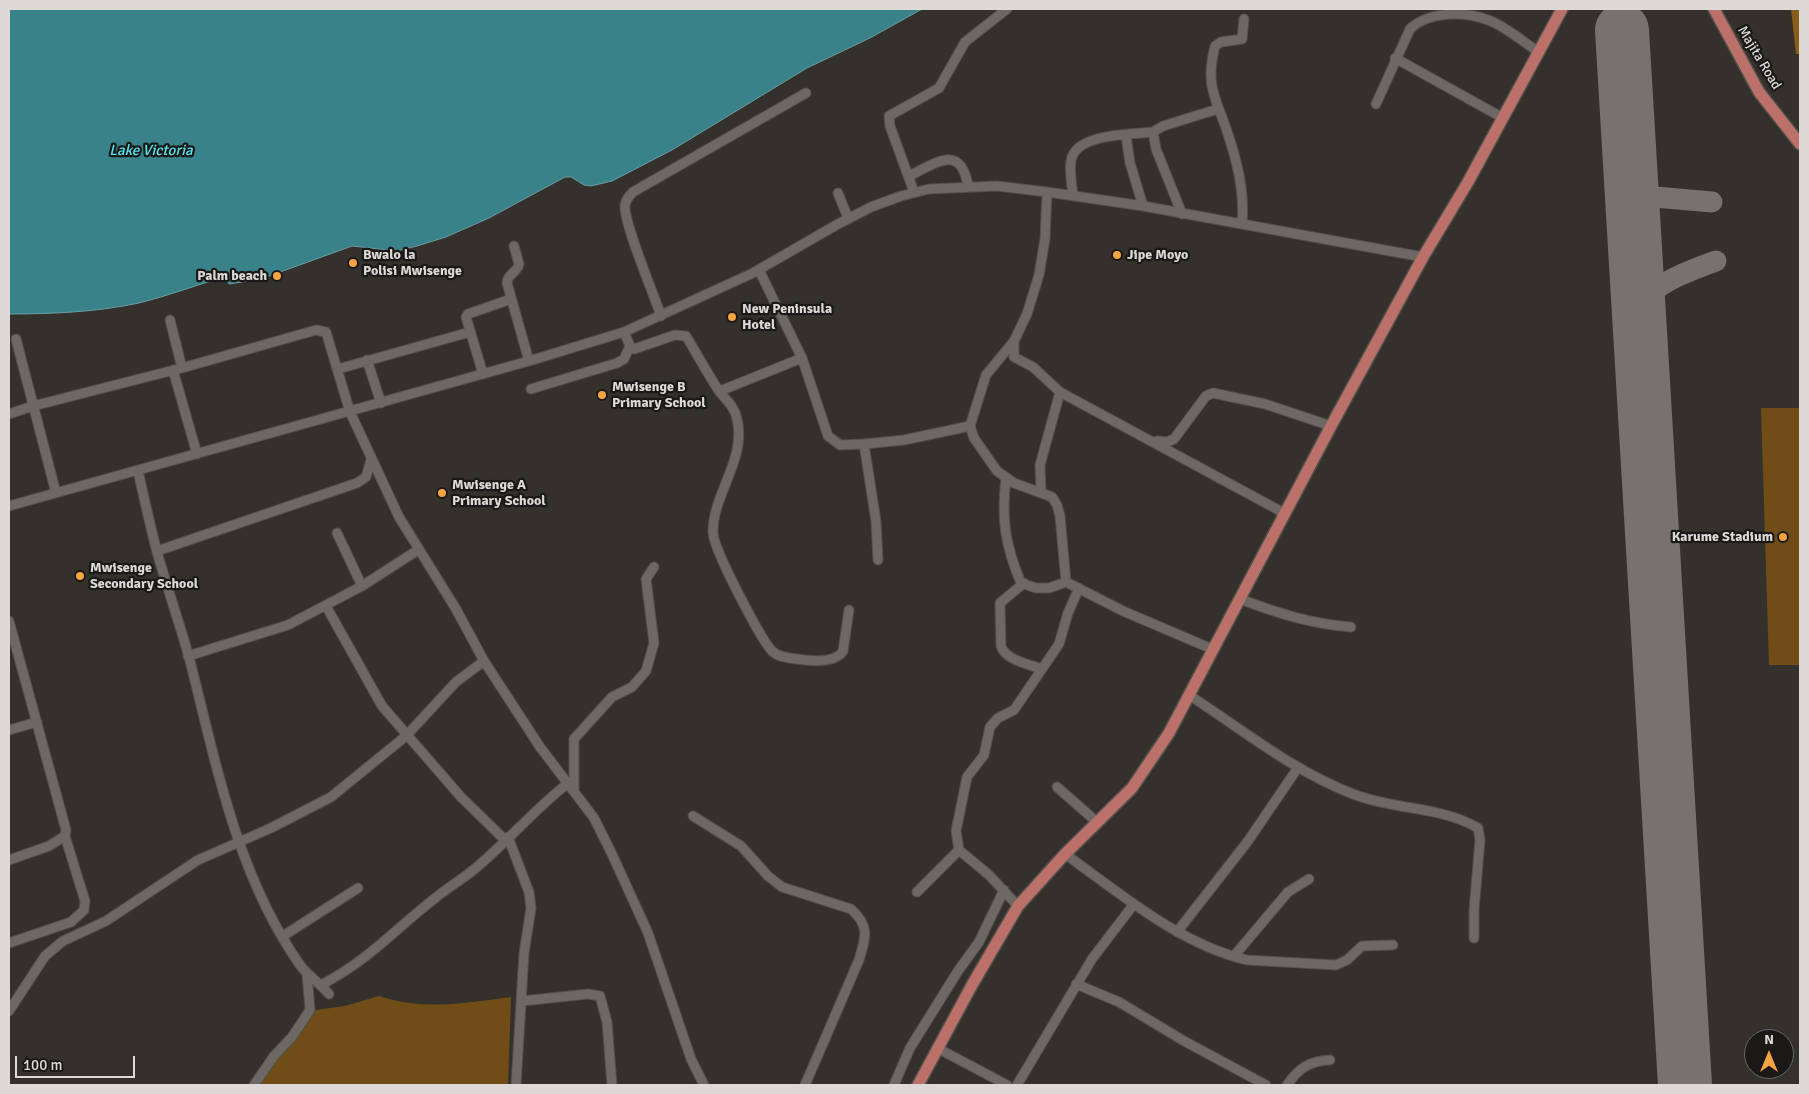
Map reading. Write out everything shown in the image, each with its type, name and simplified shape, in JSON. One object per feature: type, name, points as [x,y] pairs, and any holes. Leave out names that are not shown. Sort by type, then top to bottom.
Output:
[{"type":"main road","points":[[918,1085],[1000,934],[1018,906],[1065,854],[1136,783],[1190,696],[1212,649],[1331,426],[1423,257],[1502,118],[1537,51],[1562,9]]},
{"type":"main road","name":"Majita Road","points":[[1714,9],[1759,92],[1800,144]]},
{"type":"street","points":[[914,192],[890,126],[889,116],[939,88],[965,42],[1007,9]]},
{"type":"street","points":[[1376,104],[1410,29],[1418,21],[1432,16],[1471,15],[1489,20],[1537,51]]},
{"type":"street","points":[[1242,224],[1244,207],[1238,167],[1212,96],[1210,79],[1215,46],[1221,42],[1242,39],[1244,19]]},
{"type":"street","points":[[1396,58],[1502,118]]},
{"type":"street","points":[[661,316],[628,222],[625,205],[627,198],[633,192],[806,93]]},
{"type":"street","points":[[1073,196],[1070,160],[1077,148],[1092,140],[1153,132],[1163,126],[1218,109]]},
{"type":"street","points":[[1153,132],[1156,149],[1182,214]]},
{"type":"street","points":[[1126,136],[1130,163],[1143,206]]},
{"type":"street","points":[[909,176],[943,160],[952,160],[958,162],[964,168],[968,186]]},
{"type":"street","points":[[9,506],[350,412],[624,332],[758,270],[848,218],[889,200],[914,192],[968,186],[997,186],[1047,192],[1143,206],[1423,257]]},
{"type":"street","points":[[1047,192],[1045,239],[1039,275],[1027,314],[1014,340],[986,375],[970,426],[974,438],[990,462],[1006,478],[1041,491],[1052,497],[1057,505],[1060,516],[1066,582]]},
{"type":"street","points":[[838,193],[848,218]]},
{"type":"street","points":[[514,246],[519,264],[507,279],[529,361]]},
{"type":"street","points":[[758,270],[802,358],[828,436],[840,445],[904,440],[970,426]]},
{"type":"street","points":[[483,374],[466,321],[468,314],[511,299]]},
{"type":"street","points":[[170,320],[178,369],[197,454]]},
{"type":"street","points":[[9,414],[319,330],[328,334],[350,412],[371,460],[418,550],[456,610],[484,661],[540,747],[594,818],[628,885],[665,979],[691,1059],[704,1085]]},
{"type":"street","points":[[338,368],[470,332]]},
{"type":"street","points":[[531,390],[617,363],[624,359],[630,346],[624,332]]},
{"type":"street","points":[[630,346],[639,349],[675,334],[683,334],[720,392],[732,407],[737,419],[738,430],[736,453],[718,510],[713,534],[726,566],[764,642],[774,653],[786,658],[804,660],[840,656],[849,610]]},
{"type":"street","points":[[16,339],[56,493]]},
{"type":"street","points":[[1014,340],[1014,357],[1033,366],[1060,392],[1284,513]]},
{"type":"street","points":[[720,392],[802,358]]},
{"type":"street","points":[[367,360],[381,403]]},
{"type":"street","points":[[1041,491],[1040,465],[1060,392]]},
{"type":"street","points":[[1149,439],[1171,441],[1206,396],[1213,393],[1265,404],[1331,426]]},
{"type":"street","points":[[864,444],[876,520],[878,560]]},
{"type":"street","points":[[157,551],[357,484],[366,476],[371,460]]},
{"type":"street","points":[[138,471],[157,551],[188,656],[221,788],[240,841],[269,913],[307,974],[329,994]]},
{"type":"street","points":[[1006,478],[1003,514],[1005,534],[1010,556],[1021,583],[1036,588],[1049,588],[1066,582],[1123,611],[1212,649]]},
{"type":"street","points":[[337,532],[362,586]]},
{"type":"street","points":[[188,656],[288,626],[362,586],[418,550]]},
{"type":"street","points":[[321,985],[364,960],[434,899],[477,867],[506,839],[570,787],[574,739],[612,697],[632,688],[640,680],[652,655],[653,629],[646,581],[654,567]]},
{"type":"street","points":[[1024,583],[1000,603],[1001,646],[1003,652],[1008,656],[1041,669]]},
{"type":"street","points":[[1018,906],[1004,890],[959,850],[956,831],[967,777],[984,755],[990,727],[998,718],[1014,710],[1059,644],[1079,588]]},
{"type":"street","points":[[1240,599],[1306,622],[1351,627]]},
{"type":"street","points":[[326,606],[382,706],[406,736],[469,806],[506,839],[529,892],[531,908],[524,953],[516,1085]]},
{"type":"street","points":[[9,621],[64,821],[65,836],[84,901],[84,910],[71,922],[9,943]]},
{"type":"street","points":[[9,1011],[45,956],[63,941],[106,921],[181,869],[271,828],[332,797],[406,736],[456,682],[484,661]]},
{"type":"street","points":[[1190,696],[1297,769],[1373,801],[1464,820],[1478,828],[1480,840],[1474,910],[1474,938]]},
{"type":"street","points":[[9,730],[37,722]]},
{"type":"street","points":[[1177,932],[1248,841],[1297,769]]},
{"type":"street","points":[[1057,787],[1098,823]]},
{"type":"street","points":[[693,816],[741,846],[768,876],[782,887],[851,909],[860,917],[865,926],[865,941],[859,960],[805,1085]]},
{"type":"street","points":[[9,860],[49,846],[65,836]]},
{"type":"street","points":[[917,892],[959,850]]},
{"type":"street","points":[[1065,854],[1134,904],[1177,932],[1247,960],[1336,965],[1347,960],[1362,946],[1393,945]]},
{"type":"street","points":[[1234,956],[1288,892],[1309,879]]},
{"type":"street","points":[[284,936],[358,888]]},
{"type":"street","points":[[894,1085],[910,1048],[958,971],[979,942],[1004,890]]},
{"type":"street","points":[[1017,1085],[1092,959],[1134,904]]},
{"type":"street","points":[[254,1085],[274,1056],[292,1037],[310,1010],[307,974]]},
{"type":"street","points":[[1076,984],[1119,1002],[1184,1041],[1266,1085]]},
{"type":"street","points":[[522,1001],[588,994],[600,996],[607,1022],[612,1085]]},
{"type":"street","points":[[937,1048],[1007,1085]]},
{"type":"street","points":[[1287,1085],[1300,1069],[1308,1063],[1330,1060]]},
{"type":"shaded area","points":[[1791,9],[1800,9],[1800,54],[1796,54]]},
{"type":"shaded area","name":"Karume Stadium","points":[[1761,408],[1800,408],[1800,665],[1769,665]]},
{"type":"shaded area","points":[[379,996],[396,1001],[428,1004],[461,1003],[511,997],[508,1085],[253,1085],[316,1010],[345,1006]]},
{"type":"water","name":"Lake Victoria","points":[[9,9],[922,9],[870,38],[807,68],[672,150],[612,181],[591,186],[584,185],[571,177],[565,177],[489,218],[446,237],[397,251],[352,246],[261,279],[229,284],[224,277],[161,297],[107,309],[42,314],[9,314]]},
{"type":"taxiway","points":[[1632,195],[1712,202]]},
{"type":"taxiway","points":[[1639,305],[1665,283],[1684,273],[1716,261]]},
{"type":"runway","points":[[1622,30],[1685,1085]]},
{"type":"place","name":"Jipe Moyo","points":[[1117,255]]},
{"type":"place","name":"Bwalo la Polisi Mwisenge","points":[[353,263]]},
{"type":"place","name":"Palm beach","points":[[277,276]]},
{"type":"place","name":"New Peninsula Hotel","points":[[732,317]]},
{"type":"place","name":"Mwisenge B Primary School","points":[[602,395]]},
{"type":"place","name":"Mwisenge A Primary School","points":[[442,493]]},
{"type":"place","name":"Karume Stadium","points":[[1783,537]]},
{"type":"place","name":"Mwisenge Secondary School","points":[[80,576]]}]
